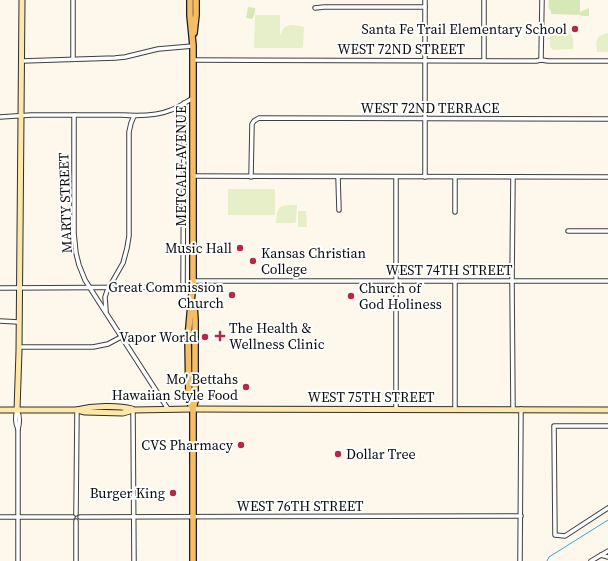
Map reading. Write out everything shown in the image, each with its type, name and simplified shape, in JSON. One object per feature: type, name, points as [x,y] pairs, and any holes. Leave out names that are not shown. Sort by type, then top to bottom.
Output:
[{"type":"main road","points":[[17,410],[19,347],[22,0]]},
{"type":"main road","name":"METCALF AVENUE","points":[[190,0],[193,46],[193,284],[195,320],[195,401],[193,409],[193,561]]},
{"type":"main road","name":"METCALF AVENUE","points":[[193,46],[196,0]]},
{"type":"main road","name":"WEST 75TH STREET","points":[[0,410],[77,410],[85,412],[124,412],[133,410],[168,409],[608,410]]},
{"type":"street","points":[[73,0],[73,59]]},
{"type":"street","points":[[425,0],[426,177]]},
{"type":"street","points":[[484,0],[484,60]]},
{"type":"street","points":[[542,0],[542,60]]},
{"type":"street","points":[[315,8],[425,7]]},
{"type":"street","points":[[22,61],[116,58],[158,49],[193,46]]},
{"type":"street","name":"WEST 72ND STREET","points":[[193,60],[608,61]]},
{"type":"street","points":[[0,116],[134,116],[163,113],[193,98]]},
{"type":"street","points":[[183,287],[184,103]]},
{"type":"street","name":"MARTY STREET","points":[[74,115],[75,241],[79,264],[90,287],[168,409]]},
{"type":"street","points":[[106,313],[105,297],[122,263],[129,236],[129,132],[134,116]]},
{"type":"street","name":"WEST 72ND TERRACE","points":[[251,177],[251,127],[252,122],[260,118],[608,119]]},
{"type":"street","points":[[193,176],[608,177]]},
{"type":"street","points":[[338,177],[338,210]]},
{"type":"street","points":[[396,177],[396,409]]},
{"type":"street","points":[[455,177],[455,212]]},
{"type":"street","points":[[513,177],[513,409]]},
{"type":"street","points":[[568,231],[608,231]]},
{"type":"street","name":"WEST 74TH STREET","points":[[0,288],[183,287],[193,284],[396,281],[608,281]]},
{"type":"street","points":[[455,281],[455,409]]},
{"type":"street","points":[[0,321],[19,322]]},
{"type":"street","points":[[19,347],[93,347],[108,344],[121,337]]},
{"type":"street","points":[[520,409],[520,561]]},
{"type":"street","points":[[17,410],[18,561]]},
{"type":"street","points":[[0,517],[73,517],[76,514],[77,410]]},
{"type":"street","points":[[133,410],[134,561]]},
{"type":"street","points":[[608,426],[554,426],[555,535],[565,536],[608,508]]},
{"type":"street","points":[[76,514],[80,517],[79,520],[76,520]]},
{"type":"street","name":"WEST 76TH STREET","points":[[80,517],[193,518],[521,516]]},
{"type":"street","points":[[73,517],[74,520],[76,520],[76,561]]},
{"type":"street","points":[[591,561],[608,550]]},
{"type":"street","points":[[602,555],[608,557]]},
{"type":"green space","points":[[549,0],[580,0],[580,12],[589,8],[589,16],[551,14]]},
{"type":"green space","points":[[248,7],[255,8],[255,14],[252,19],[246,18]]},
{"type":"green space","points":[[255,15],[280,15],[280,36],[283,29],[287,26],[296,25],[304,27],[303,47],[254,48]]},
{"type":"green space","points":[[557,29],[569,32],[571,34],[573,49],[553,50],[550,47],[550,31]]},
{"type":"green space","points":[[607,33],[608,52],[597,52],[596,42],[599,36]]},
{"type":"green space","points":[[228,189],[275,189],[275,215],[228,215]]},
{"type":"green space","points":[[297,205],[296,222],[276,223],[277,212],[280,207]]},
{"type":"green space","points":[[298,211],[306,211],[307,227],[298,227]]},
{"type":"waterway","points":[[547,561],[549,557],[608,520]]},
{"type":"place","name":"Santa Fe Trail Elementary School","points":[[575,29]]},
{"type":"place","name":"Music Hall","points":[[240,248]]},
{"type":"place","name":"Kansas Christian College","points":[[253,261]]},
{"type":"place","name":"Great Commission Church","points":[[232,295]]},
{"type":"place","name":"Church of God Holiness","points":[[351,296]]},
{"type":"place","name":"The Health & Wellness Clinic","points":[[220,336]]},
{"type":"place","name":"Vapor World","points":[[205,337]]},
{"type":"place","name":"Mo' Bettahs Hawaiian Style Food","points":[[246,387]]},
{"type":"place","name":"CVS Pharmacy","points":[[241,445]]},
{"type":"place","name":"Dollar Tree","points":[[338,454]]},
{"type":"place","name":"Burger King","points":[[173,493]]}]
